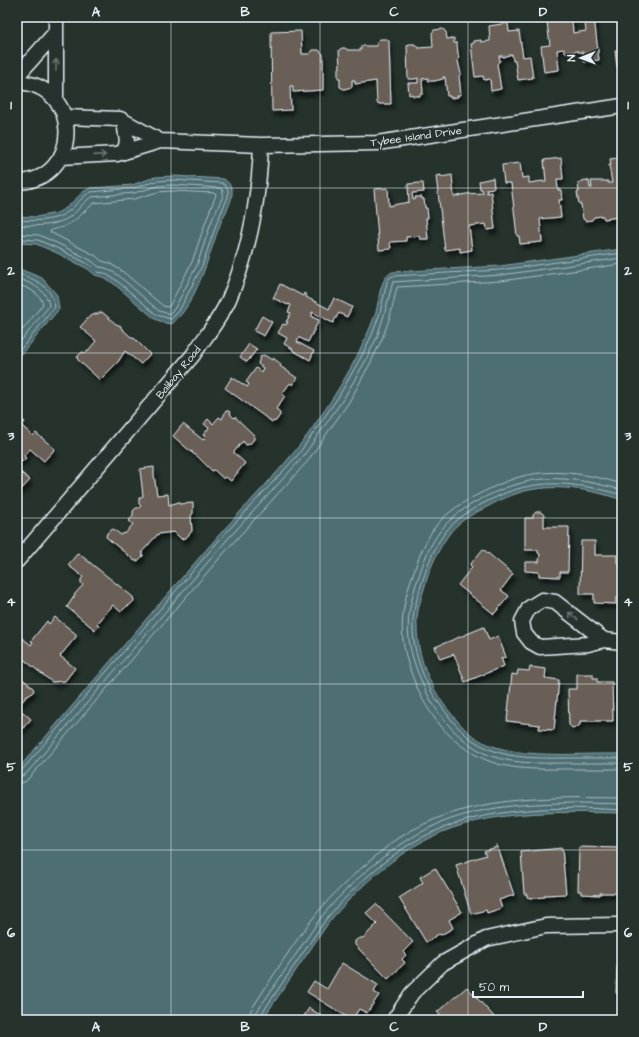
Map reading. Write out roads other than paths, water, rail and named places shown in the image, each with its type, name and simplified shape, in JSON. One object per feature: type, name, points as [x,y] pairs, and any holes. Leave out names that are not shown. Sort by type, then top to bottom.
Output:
[{"type":"street","points":[[56,17],[56,99]]},
{"type":"street","points":[[17,76],[56,32]]},
{"type":"street","points":[[17,82],[28,82],[43,89],[56,99],[65,116],[68,130],[66,144],[61,157],[52,169],[39,178],[25,182],[17,182]]},
{"type":"street","name":"Tybee Island Drive","points":[[61,157],[117,154],[160,142],[261,145],[377,143],[622,106]]},
{"type":"street","name":"Tybee Island Drive","points":[[65,116],[124,121],[160,142]]},
{"type":"street","points":[[124,121],[127,142],[124,152]]},
{"type":"street","name":"Balibay Road","points":[[17,561],[193,356],[216,322],[228,299],[246,251],[255,214],[260,176],[261,145]]},
{"type":"street","points":[[604,640],[555,602],[542,600],[529,608],[522,621],[524,633],[531,642],[540,647],[588,644],[604,640],[622,642]]},
{"type":"street","points":[[394,1020],[412,993],[443,963],[486,939],[546,926],[622,925]]},
{"type":"water","points":[[173,176],[224,179],[230,185],[232,195],[196,290],[181,315],[172,324],[155,319],[113,283],[95,275],[88,269],[36,244],[17,243],[17,216],[36,217],[57,213],[66,208],[83,192],[90,188],[132,185],[155,177]]},
{"type":"water","points":[[622,249],[622,500],[598,493],[572,488],[533,489],[511,495],[469,517],[451,532],[436,556],[421,599],[417,622],[419,648],[429,679],[445,706],[470,734],[490,745],[520,752],[537,754],[622,754],[622,813],[574,812],[525,814],[500,817],[476,821],[453,828],[416,845],[389,864],[363,886],[329,922],[262,1020],[17,1020],[17,770],[219,535],[296,450],[335,395],[357,356],[375,315],[380,291],[387,276],[392,272],[500,266]]},
{"type":"water","points":[[17,268],[42,278],[57,295],[59,309],[17,360]]}]
